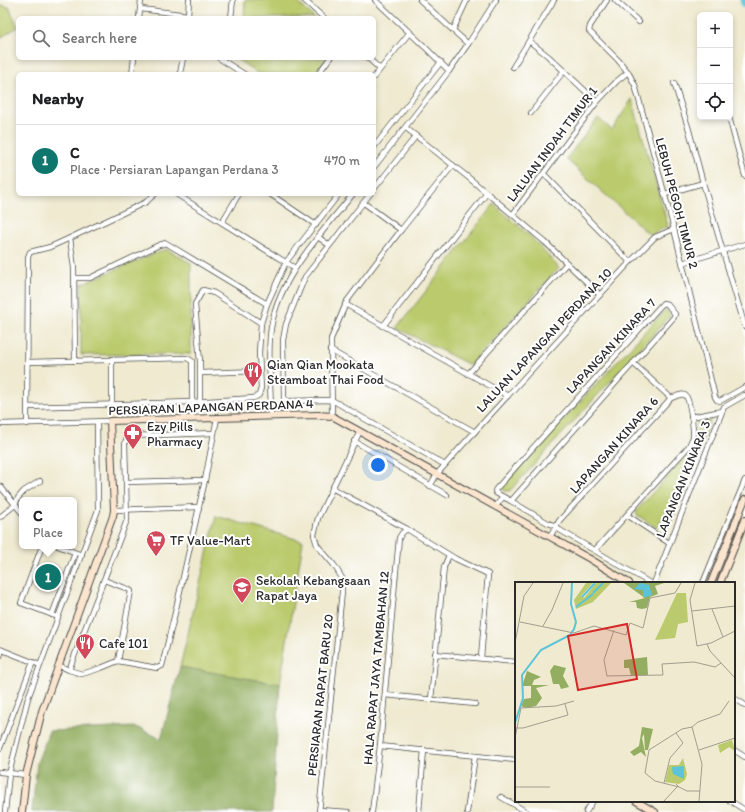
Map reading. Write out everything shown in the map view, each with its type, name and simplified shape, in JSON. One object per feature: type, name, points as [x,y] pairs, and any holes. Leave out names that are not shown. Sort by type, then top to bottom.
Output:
[{"type":"street","points":[[140,16],[141,0]]},
{"type":"street","points":[[141,9],[188,16],[190,0]]},
{"type":"street","points":[[231,16],[233,0]]},
{"type":"street","points":[[304,0],[322,16]]},
{"type":"street","points":[[375,0],[449,71]]},
{"type":"street","points":[[420,0],[468,44]]},
{"type":"street","points":[[453,30],[467,0]]},
{"type":"street","points":[[376,165],[449,71],[496,0]]},
{"type":"street","points":[[513,67],[554,0]]},
{"type":"street","name":"LEBUH PEGOH TIMUR 2","points":[[607,0],[590,26],[589,31],[618,60],[628,72],[635,85],[665,194],[716,400],[720,401],[745,387]]},
{"type":"street","points":[[615,0],[639,22]]},
{"type":"street","points":[[376,74],[410,32]]},
{"type":"street","points":[[529,41],[548,56],[596,102]]},
{"type":"street","points":[[132,72],[134,60]]},
{"type":"street","points":[[180,72],[183,60]]},
{"type":"street","points":[[222,60],[241,72]]},
{"type":"street","points":[[320,72],[328,60]]},
{"type":"street","points":[[370,60],[380,69]]},
{"type":"street","points":[[376,144],[440,62]]},
{"type":"street","points":[[531,113],[563,72]]},
{"type":"street","name":"LALUAN INDAH TIMUR 1","points":[[513,214],[596,102],[628,72]]},
{"type":"street","points":[[674,83],[724,250],[745,327]]},
{"type":"street","points":[[730,120],[745,176]]},
{"type":"street","points":[[406,128],[513,214],[545,242],[600,295]]},
{"type":"street","points":[[376,186],[416,136]]},
{"type":"street","points":[[332,416],[331,339],[345,304],[453,165]]},
{"type":"street","points":[[544,174],[630,262]]},
{"type":"street","points":[[665,194],[703,183]]},
{"type":"street","points":[[383,326],[487,193]]},
{"type":"street","points":[[27,424],[28,257],[30,252],[50,247],[70,238],[146,202],[153,196]]},
{"type":"street","points":[[179,196],[295,268]]},
{"type":"street","points":[[222,222],[238,196]]},
{"type":"street","points":[[279,196],[316,225]]},
{"type":"street","points":[[27,407],[200,402],[254,398],[259,395],[261,388],[261,323],[267,304],[286,262],[338,196]]},
{"type":"street","points":[[271,417],[270,336],[273,319],[280,299],[295,268],[351,196]]},
{"type":"street","points":[[369,196],[305,277],[286,324],[283,340],[285,400],[332,400],[445,465]]},
{"type":"street","points":[[364,203],[401,230]]},
{"type":"street","name":"LALUAN LAPANGAN PERDANA 10","points":[[430,486],[437,474],[445,465],[630,262],[656,237],[674,229]]},
{"type":"street","points":[[318,237],[329,246]]},
{"type":"street","points":[[70,238],[74,278],[75,361]]},
{"type":"street","points":[[74,278],[90,278],[166,243],[267,304]]},
{"type":"street","points":[[682,263],[745,244]]},
{"type":"street","points":[[468,374],[567,263]]},
{"type":"street","points":[[200,402],[200,373],[195,304],[203,290],[214,294],[261,323]]},
{"type":"street","name":"LAPANGAN KINARA 7","points":[[503,497],[496,493],[496,489],[663,303],[667,304],[675,316],[511,501]]},
{"type":"street","points":[[345,304],[508,396]]},
{"type":"street","points":[[330,350],[475,432]]},
{"type":"street","points":[[28,362],[112,359],[190,359],[192,361],[192,419]]},
{"type":"street","points":[[112,359],[112,405]]},
{"type":"street","points":[[633,364],[671,398]]},
{"type":"street","points":[[200,373],[260,371]]},
{"type":"street","name":"LAPANGAN KINARA 6","points":[[550,537],[556,526],[671,398],[680,395],[686,396],[691,417],[693,437],[689,446],[595,550]]},
{"type":"street","name":"LAPANGAN KINARA 3","points":[[654,582],[722,411],[724,407],[745,395]]},
{"type":"street","points":[[691,417],[722,411]]},
{"type":"street","name":"PERSIARAN LAPANGAN PERDANA 4","points":[[0,424],[318,415],[332,416],[590,559],[627,582]]},
{"type":"street","points":[[58,665],[69,670],[84,673],[118,661],[157,668],[162,666],[205,480],[217,418]]},
{"type":"street","points":[[22,812],[26,775],[42,711],[113,516],[110,421]]},
{"type":"street","points":[[5,812],[9,774],[28,698],[98,510],[97,422]]},
{"type":"street","name":"PERSIARAN RAPAT BARU 20","points":[[320,811],[342,592],[342,578],[334,565],[316,545],[314,535],[318,518],[360,431]]},
{"type":"street","points":[[69,670],[127,520],[125,443],[127,437],[214,434]]},
{"type":"street","points":[[354,441],[447,495]]},
{"type":"street","points":[[126,482],[205,480]]},
{"type":"street","points":[[703,582],[745,480]]},
{"type":"street","points":[[0,516],[15,505],[18,498],[24,491],[40,481]]},
{"type":"street","points":[[0,486],[19,510]]},
{"type":"street","points":[[332,488],[407,529],[471,567],[486,572],[489,576],[481,658]]},
{"type":"street","points":[[495,507],[503,497],[548,523],[556,526],[558,529],[648,582]]},
{"type":"street","points":[[711,582],[745,499]]},
{"type":"street","points":[[114,510],[199,507]]},
{"type":"street","points":[[627,515],[669,544]]},
{"type":"street","points":[[720,582],[745,520]]},
{"type":"street","name":"HALA RAPAT JAYA TAMBAHAN 12","points":[[372,812],[380,746],[399,538],[407,529]]},
{"type":"street","points":[[41,549],[21,603],[58,617]]},
{"type":"street","points":[[65,549],[82,555]]},
{"type":"street","points":[[52,615],[75,553]]},
{"type":"street","points":[[431,700],[444,567],[449,554]]},
{"type":"street","points":[[104,580],[131,591],[118,661]]},
{"type":"street","points":[[0,656],[1,650],[40,665]]},
{"type":"street","points":[[435,654],[515,662]]},
{"type":"street","points":[[0,748],[33,662]]},
{"type":"street","points":[[385,695],[475,704]]},
{"type":"street","points":[[735,699],[745,704]]},
{"type":"street","points":[[380,746],[515,760]]},
{"type":"street","points":[[419,812],[424,750]]},
{"type":"street","points":[[735,751],[745,757]]},
{"type":"street","points":[[467,812],[475,756]]},
{"type":"street","points":[[0,772],[26,775]]},
{"type":"street","points":[[501,797],[527,812]]},
{"type":"street","points":[[586,812],[592,802]]},
{"type":"street","points":[[638,802],[655,812]]},
{"type":"street","points":[[732,802],[745,810]]},
{"type":"street","points":[[320,811],[348,812]]},
{"type":"green space","points":[[245,0],[295,0],[313,16],[244,16]]},
{"type":"green space","points":[[0,5],[9,7],[16,23],[16,28],[0,38]]},
{"type":"green space","points":[[238,60],[326,60],[316,72],[256,72]]},
{"type":"green space","points":[[632,99],[668,226],[650,235],[566,159],[598,118],[612,130]]},
{"type":"green space","points":[[494,204],[532,238],[559,268],[470,365],[397,328]]},
{"type":"green space","points":[[166,249],[191,263],[191,354],[81,355],[81,284]]},
{"type":"green space","points":[[665,310],[668,310],[670,316],[510,491],[504,491],[502,486]]},
{"type":"green space","points":[[712,416],[672,521],[663,517],[657,528],[637,515],[636,511],[693,448],[697,438],[696,418]]},
{"type":"green space","points":[[216,516],[303,541],[280,684],[180,667]]},
{"type":"green space","points":[[180,667],[280,684],[272,812],[32,812],[37,763],[49,731],[136,727],[161,739]]},
{"type":"place","name":"Qian Qian Mookata Steamboat Thai Food","points":[[253,388]]},
{"type":"place","name":"Ezy Pills Pharmacy","points":[[133,450]]},
{"type":"place","name":"TF Value-Mart","points":[[156,557]]},
{"type":"place","name":"C","points":[[48,577]]},
{"type":"place","name":"Sekolah Kebangsaan Rapat Jaya","points":[[242,604]]},
{"type":"place","name":"Cafe 101","points":[[85,660]]}]
